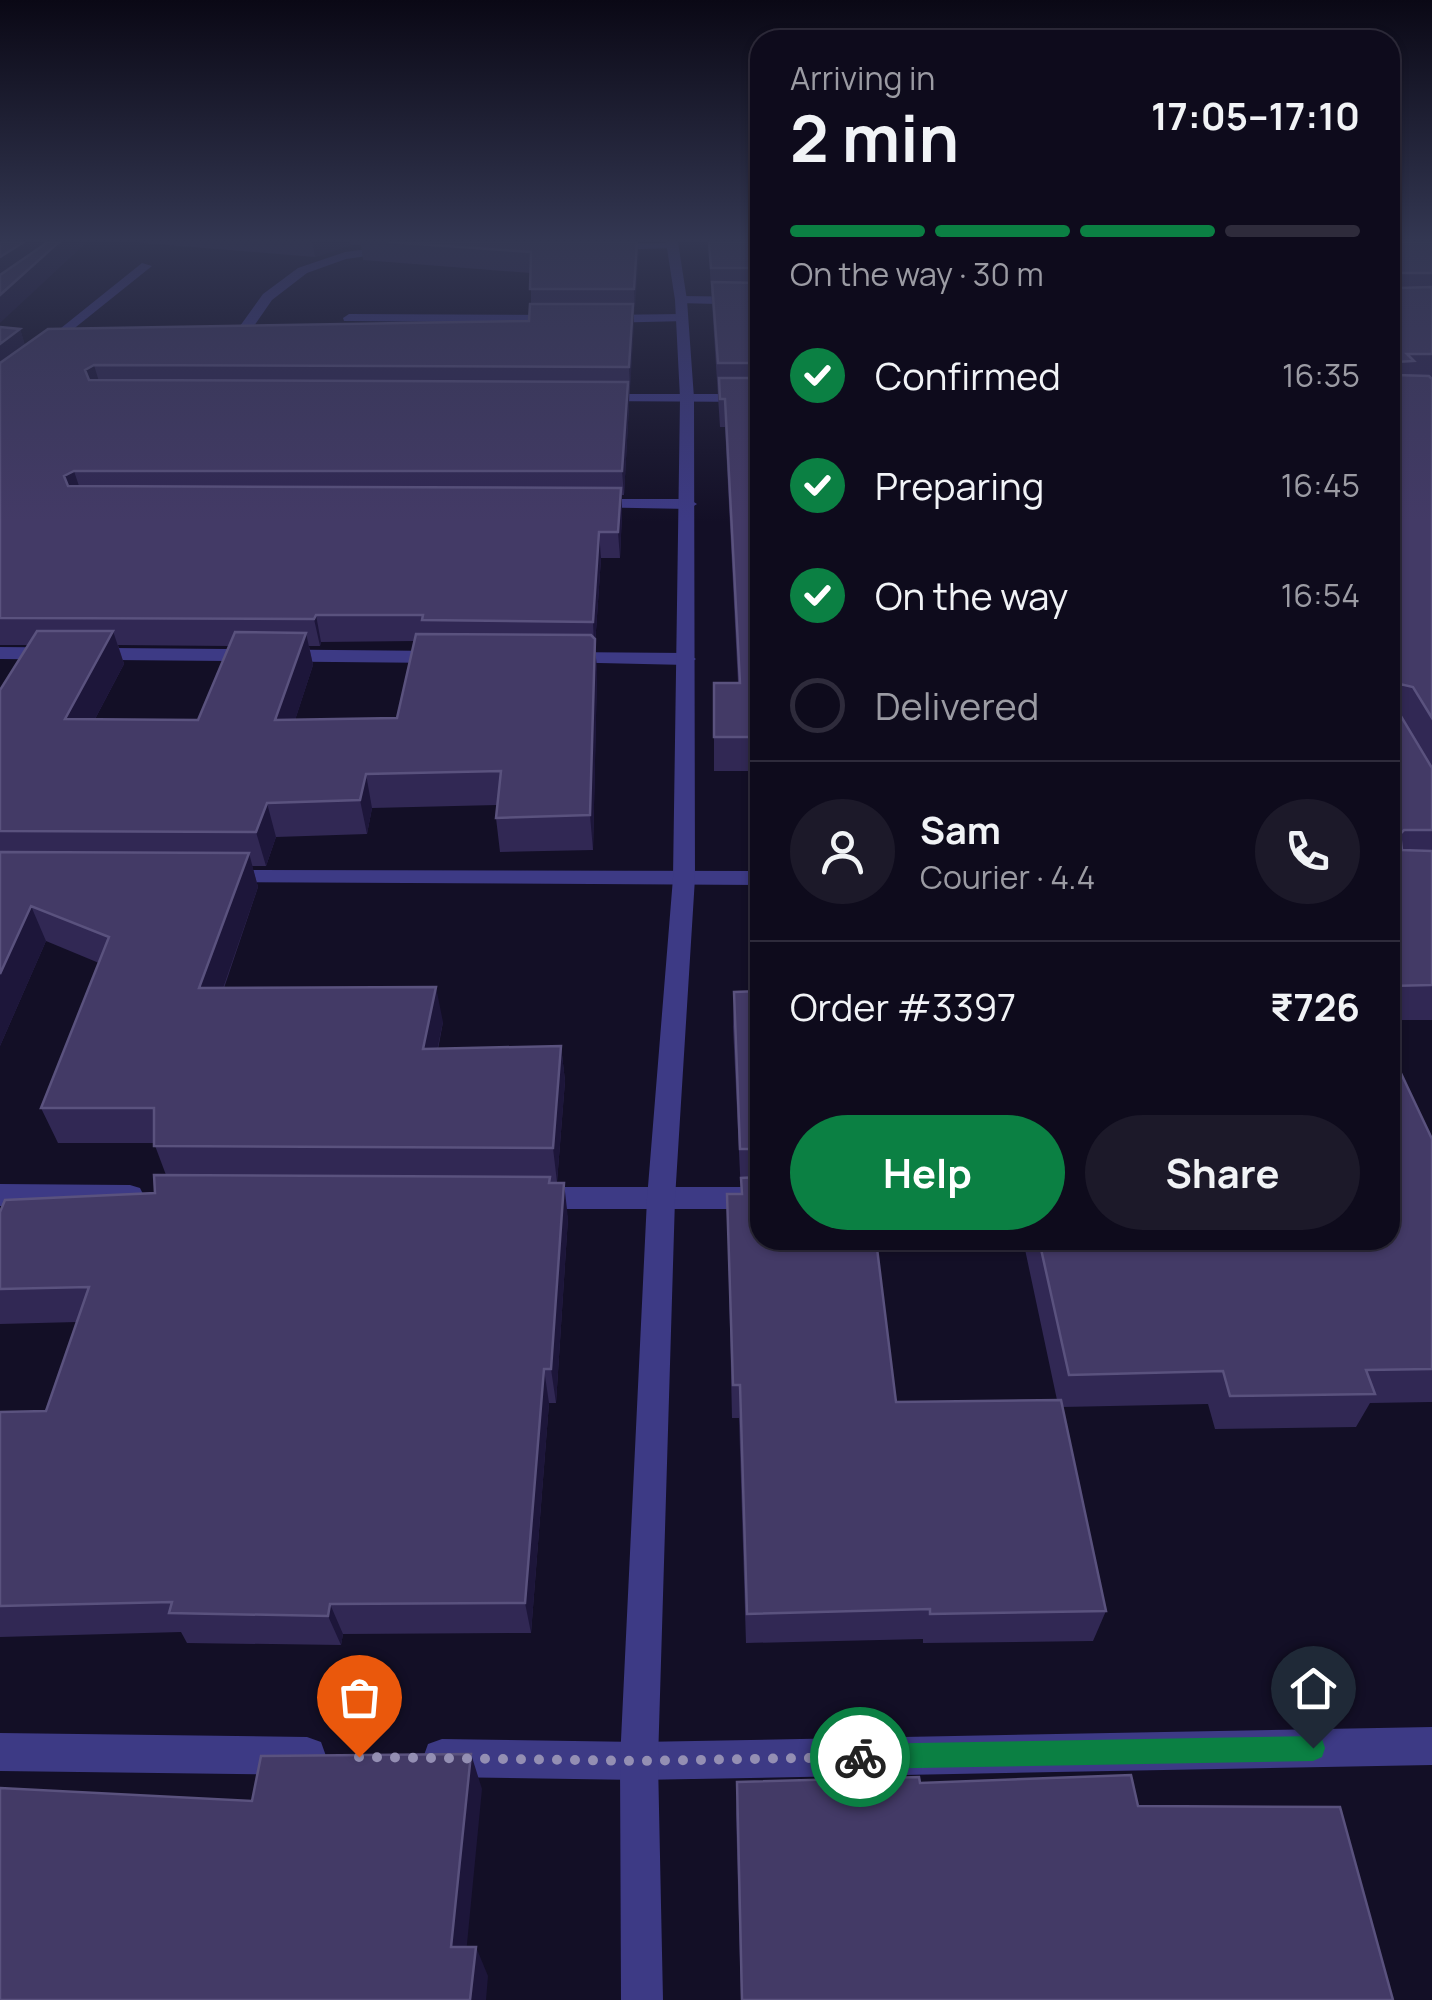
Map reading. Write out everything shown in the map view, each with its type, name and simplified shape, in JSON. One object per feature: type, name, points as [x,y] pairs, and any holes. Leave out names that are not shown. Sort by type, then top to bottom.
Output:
[{"type":"street","points":[[0,384],[64,335]]},
{"type":"street","points":[[212,343],[240,335]]},
{"type":"street","points":[[642,2000],[639,1761],[661,1199],[684,878],[689,504],[683,335]]},
{"type":"street","points":[[18,343],[72,344]]},
{"type":"street","points":[[570,398],[750,398]]},
{"type":"street","points":[[571,504],[689,504]]},
{"type":"street","points":[[0,653],[471,657]]},
{"type":"street","points":[[550,658],[687,659]]},
{"type":"street","points":[[196,877],[750,878]]},
{"type":"street","points":[[0,1195],[156,1196]]},
{"type":"street","points":[[506,1198],[750,1198]]},
{"type":"street","points":[[399,1758],[639,1761],[1432,1746]]},
{"type":"street","points":[[0,1752],[339,1757]]},
{"type":"building","points":[[39,335],[631,335],[629,367],[94,365],[85,370],[89,380],[628,382],[622,471],[74,471],[64,476],[68,486],[621,488],[618,532],[599,532],[593,622],[422,620],[423,615],[316,615],[314,619],[0,618],[0,363]]},
{"type":"building","points":[[716,335],[750,335],[750,363],[718,363]]},
{"type":"building","points":[[1400,335],[1432,335],[1432,354],[1407,354],[1414,361],[1400,362]]},
{"type":"building","points":[[1400,375],[1432,379],[1432,718],[1413,687],[1400,684]]},
{"type":"building","points":[[719,378],[750,378],[750,737],[714,737],[714,683],[740,683],[725,399],[720,399]]},
{"type":"building","points":[[37,631],[113,631],[65,719],[198,720],[235,632],[306,633],[275,720],[397,718],[416,634],[591,635],[595,639],[590,815],[496,818],[501,771],[366,774],[360,800],[267,803],[256,832],[0,831],[0,690]]},
{"type":"building","points":[[1400,715],[1432,768],[1432,830],[1404,830],[1400,834]]},
{"type":"building","points":[[1400,834],[1402,850],[1432,851],[1432,985],[1400,986]]},
{"type":"building","points":[[0,852],[249,853],[199,988],[436,987],[423,1049],[561,1046],[553,1148],[154,1146],[154,1108],[41,1108],[109,937],[31,906],[0,974]]},
{"type":"building","points":[[750,991],[750,1149],[740,1149],[734,992]]},
{"type":"building","points":[[1400,1071],[1432,1139],[1432,1369],[1366,1370],[1375,1394],[1230,1396],[1223,1371],[1069,1375],[1041,1250],[1400,1250]]},
{"type":"building","points":[[154,1175],[550,1177],[549,1183],[564,1183],[551,1369],[544,1369],[525,1603],[330,1604],[328,1616],[169,1613],[172,1602],[0,1606],[0,1412],[46,1411],[89,1287],[0,1289],[0,1212],[5,1200],[155,1193]]},
{"type":"building","points":[[741,1178],[750,1178],[750,1250],[877,1250],[896,1402],[1061,1400],[1106,1611],[930,1614],[930,1609],[747,1614],[740,1385],[733,1385],[727,1194],[742,1194]]},
{"type":"building","points":[[471,1754],[451,1947],[476,1947],[470,2000],[0,2000],[0,1788],[252,1801],[261,1756]]},
{"type":"building","points":[[1131,1775],[1138,1806],[1340,1807],[1393,2000],[742,2000],[737,1782],[919,1777],[920,1783]]},
{"type":"way so far","points":[[359,1757],[639,1761],[860,1757]]},
{"type":"route","points":[[860,1757],[1313,1748]]}]
